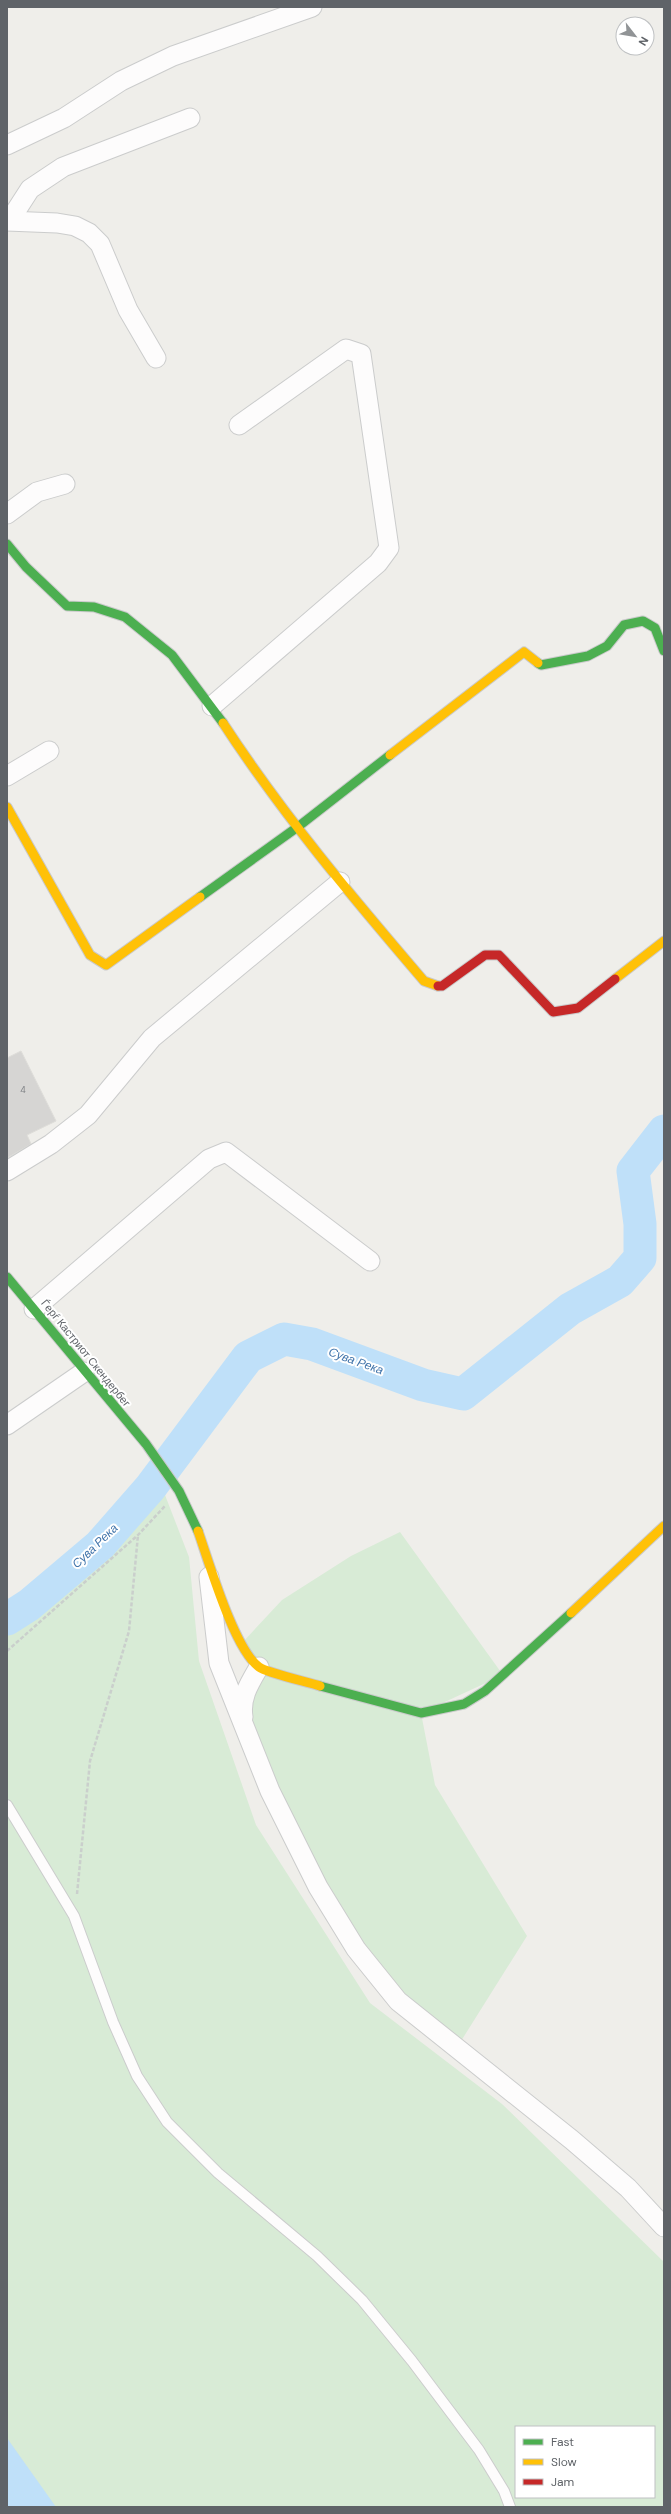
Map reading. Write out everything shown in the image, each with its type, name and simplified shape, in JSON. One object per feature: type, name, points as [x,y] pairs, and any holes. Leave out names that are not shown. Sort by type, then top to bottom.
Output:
[{"type":"street","points":[[7,145],[28,137],[64,118],[121,81],[159,62],[312,7]]},
{"type":"street","points":[[156,358],[128,310],[100,244],[89,233],[75,226],[63,224],[9,220],[30,189],[63,167],[190,118]]},
{"type":"street","points":[[7,154],[28,137]]},
{"type":"street","points":[[212,706],[378,563],[389,548],[362,354],[346,348],[239,425]]},
{"type":"street","points":[[7,514],[37,492],[66,484]]},
{"type":"street","points":[[7,544],[26,567],[67,606],[94,607],[125,617],[172,655],[212,706],[252,767],[299,826],[340,882],[424,981],[435,986],[442,986],[484,956],[499,954],[553,1012],[578,1008],[664,941]]},
{"type":"street","points":[[7,806],[90,955],[106,965],[299,826],[524,652],[540,665],[588,656],[607,646],[624,625],[643,621],[655,628],[664,651]]},
{"type":"street","points":[[7,776],[49,751]]},
{"type":"street","points":[[7,1171],[51,1144],[88,1115],[152,1038],[340,882]]},
{"type":"street","points":[[34,1309],[209,1159],[226,1152],[370,1261]]},
{"type":"street","name":"Ѓерѓ Кастриот Скендербег","points":[[7,1277],[84,1372],[146,1444],[179,1491],[193,1516],[206,1557],[231,1623],[241,1644],[258,1667]]},
{"type":"street","points":[[7,1425],[84,1372]]},
{"type":"street","points":[[245,1724],[241,1706],[246,1688],[258,1667],[335,1691],[421,1713],[464,1704],[485,1691],[623,1566],[664,1526]]},
{"type":"street","points":[[206,1557],[219,1663],[245,1724],[270,1790],[318,1887],[356,1949],[398,2001],[572,2140],[628,2188],[664,2226]]},
{"type":"lane","points":[[7,1804],[74,1916],[113,2022],[131,2063],[167,2122],[218,2173],[317,2256],[362,2300],[412,2361],[479,2450],[504,2491],[510,2507]]},
{"type":"path","points":[[7,1651],[138,1535],[179,1491]]},
{"type":"path","points":[[74,1916],[81,1872],[90,1761],[129,1631],[138,1535]]},
{"type":"green space","points":[[160,1482],[189,1557],[199,1661],[256,1825],[370,2003],[502,2104],[664,2262],[664,2507],[7,2507],[7,1610],[98,1539]]},
{"type":"green space","points":[[400,1532],[503,1675],[421,1713],[435,1785],[527,1936],[456,2049],[356,1949],[245,1724],[258,1667],[241,1644],[282,1600],[351,1556]]},
{"type":"water","points":[[7,2438],[56,2507],[7,2507]]},
{"type":"building","points":[[21,1051],[56,1121],[27,1135],[31,1144],[7,1158],[7,1058]]},
{"type":"waterway","name":"Сува Река","points":[[7,1619],[29,1605],[100,1545],[150,1488],[248,1357],[284,1339],[312,1344],[423,1385],[463,1394],[570,1309],[620,1281],[640,1258],[640,1224],[633,1171],[664,1131]]},
{"type":"traffic: fast","points":[[7,544],[26,567],[67,606],[94,607],[125,617],[172,655],[223,723]]},
{"type":"traffic: fast","points":[[538,663],[541,665],[588,656],[607,646],[624,625],[643,621],[655,628],[664,651]]},
{"type":"traffic: fast","points":[[200,897],[299,826],[390,755]]},
{"type":"traffic: fast","points":[[7,1277],[146,1444],[179,1491],[198,1531]]},
{"type":"traffic: fast","points":[[320,1686],[421,1713],[464,1704],[485,1691],[571,1613]]},
{"type":"traffic: slow","points":[[390,755],[524,652],[538,663]]},
{"type":"traffic: slow","points":[[223,723],[294,823],[371,919],[424,981],[438,986]]},
{"type":"traffic: slow","points":[[7,807],[90,955],[106,965],[200,897]]},
{"type":"traffic: slow","points":[[615,979],[664,941]]},
{"type":"traffic: slow","points":[[571,1613],[664,1526]]},
{"type":"traffic: slow","points":[[198,1531],[223,1604],[240,1643],[250,1657],[259,1667],[263,1669],[320,1686]]},
{"type":"traffic: jam","points":[[438,986],[442,986],[485,955],[499,955],[553,1012],[578,1008],[615,979]]}]
